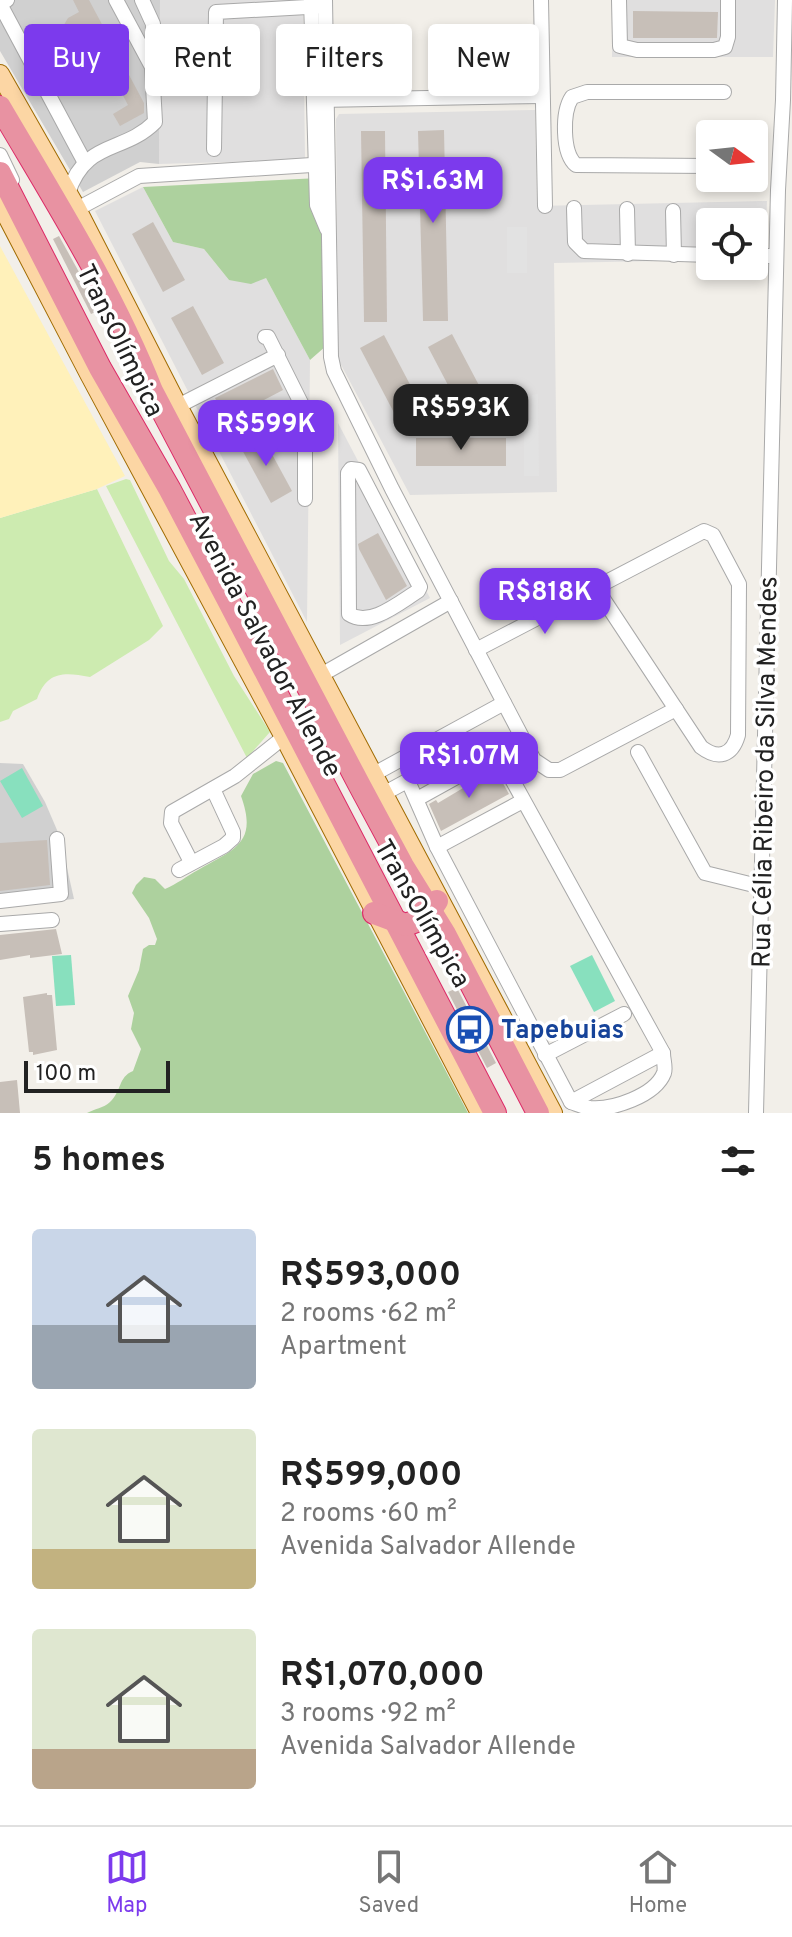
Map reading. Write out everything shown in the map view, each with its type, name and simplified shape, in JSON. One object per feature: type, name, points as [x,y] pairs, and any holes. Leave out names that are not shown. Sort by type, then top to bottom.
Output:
[{"type":"highway","name":"Avenida Salvador Allende","points":[[0,107],[87,253],[140,360],[132,401],[170,490],[538,1113]]},
{"type":"highway","name":"Avenida Salvador Allende","points":[[0,173],[100,368],[132,401],[367,780],[420,914],[423,978],[495,1113]]},
{"type":"highway","points":[[132,401],[178,406]]},
{"type":"highway","points":[[170,490],[173,505],[219,601],[222,621]]},
{"type":"highway","points":[[296,628],[300,646],[358,775],[367,780]]},
{"type":"highway","points":[[374,913],[420,914]]},
{"type":"main road","name":"Avenida Salvador Allende","points":[[0,74],[73,201],[321,675],[367,780],[385,793],[420,914],[553,1113]]},
{"type":"main road","name":"Avenida Salvador Allende","points":[[0,203],[132,401],[222,621],[480,1113]]},
{"type":"street","points":[[7,0],[0,4],[84,161]]},
{"type":"street","points":[[116,0],[145,54]]},
{"type":"street","points":[[142,0],[153,24]]},
{"type":"street","points":[[541,0],[545,206]]},
{"type":"street","points":[[619,0],[620,46],[637,50],[714,50],[725,47],[728,0]]},
{"type":"street","name":"Rua Célia Ribeiro da Silva Mendes","points":[[756,1113],[785,0]]},
{"type":"street","points":[[214,149],[216,12],[318,3],[321,165],[317,205],[331,243],[331,357],[334,371],[534,760],[542,767],[556,771],[676,709]]},
{"type":"street","points":[[696,166],[576,165],[568,156],[568,103],[578,94],[724,92]]},
{"type":"street","points":[[154,96],[156,118],[153,125],[84,161],[73,177],[73,201],[139,176],[321,165]]},
{"type":"street","points":[[321,100],[542,96]]},
{"type":"street","name":"TransOlímpica","points":[[0,120],[78,251],[132,401],[390,887],[420,914],[504,1113]]},
{"type":"street","points":[[543,130],[567,130]]},
{"type":"street","name":"TransOlímpica","points":[[0,155],[107,365],[132,401],[501,1055],[530,1113]]},
{"type":"street","points":[[574,208],[574,234],[579,248],[588,252],[696,255]]},
{"type":"street","points":[[627,209],[628,254]]},
{"type":"street","points":[[673,211],[674,255]]},
{"type":"street","points":[[768,256],[776,256]]},
{"type":"street","points":[[265,337],[268,337],[278,355],[305,411],[305,499]]},
{"type":"street","points":[[178,406],[278,355]]},
{"type":"street","points":[[353,468],[359,470],[420,587],[418,591],[370,617],[349,614],[348,473],[353,468]]},
{"type":"street","points":[[476,650],[704,531],[713,535],[739,584],[738,735],[731,751],[725,755],[713,755],[701,747],[596,588]]},
{"type":"street","points":[[321,675],[451,601]]},
{"type":"street","points":[[370,617],[383,639]]},
{"type":"street","points":[[367,780],[504,703]]},
{"type":"street","points":[[213,789],[233,838],[185,866],[170,817],[176,808],[235,776],[284,737]]},
{"type":"street","points":[[385,793],[478,744],[490,746],[498,754],[663,1053],[665,1068],[657,1083],[635,1099],[600,1108],[587,1108],[571,1102],[437,847],[408,781]]},
{"type":"street","points":[[638,752],[705,873],[762,887]]},
{"type":"street","points":[[417,799],[498,754]]},
{"type":"street","points":[[437,847],[519,803]]},
{"type":"street","points":[[0,901],[61,894],[57,839]]},
{"type":"street","points":[[0,924],[52,920]]},
{"type":"street","points":[[545,1055],[624,1014]]},
{"type":"street","points":[[571,1102],[663,1053]]},
{"type":"shaded area","points":[[0,0],[160,0],[160,24],[145,24],[145,96],[159,96],[159,164],[140,162],[83,192],[26,96],[129,96],[129,24],[24,24],[24,92],[0,51]]},
{"type":"shaded area","points":[[160,0],[303,0],[303,24],[276,24],[276,96],[304,96],[305,160],[159,164],[159,96],[260,96],[260,24],[160,24]]},
{"type":"shaded area","points":[[613,0],[775,0],[773,57],[612,57]]},
{"type":"shaded area","points":[[535,110],[537,206],[767,201],[767,208],[696,208],[696,260],[554,263],[557,492],[410,495],[338,359],[336,119],[339,114]]},
{"type":"shaded area","points":[[143,187],[173,242],[204,249],[229,280],[266,278],[310,360],[307,622],[95,211]]},
{"type":"shaded area","points":[[507,227],[527,227],[527,273],[507,273]]},
{"type":"shaded area","points":[[538,394],[539,476],[524,476],[524,422],[531,421],[532,395]]},
{"type":"shaded area","points":[[338,423],[430,598],[340,645]]},
{"type":"shaded area","points":[[0,763],[23,764],[45,802],[60,837],[74,899],[0,907]]},
{"type":"green space","points":[[319,178],[326,346],[310,360],[266,278],[251,284],[229,280],[204,249],[173,242],[143,187]]},
{"type":"green space","points":[[130,480],[169,561],[184,579],[234,676],[270,732],[247,758],[106,486]]},
{"type":"green space","points":[[97,489],[163,626],[149,640],[90,677],[64,674],[51,678],[37,699],[13,711],[9,719],[0,722],[0,518]]},
{"type":"green space","points":[[276,761],[283,763],[468,1113],[87,1113],[105,1106],[114,1098],[125,1077],[133,1071],[141,1049],[131,1029],[134,1013],[128,996],[139,970],[143,949],[155,945],[157,939],[149,918],[132,893],[136,885],[144,877],[155,879],[165,889],[240,843],[247,824],[241,796],[253,774]]},
{"type":"green space","points":[[22,768],[43,806],[22,818],[0,781]]},
{"type":"green space","points":[[71,955],[75,1005],[56,1006],[52,956]]},
{"type":"green space","points":[[592,955],[615,1001],[594,1012],[570,966]]},
{"type":"sand","points":[[0,246],[125,476],[97,489],[0,518]]},
{"type":"building","points":[[73,0],[89,0],[102,24],[64,24],[79,12]]},
{"type":"building","points":[[633,11],[718,12],[717,38],[633,38]]},
{"type":"building","points":[[129,75],[144,103],[144,113],[120,126],[113,114],[128,105],[123,96],[129,96]]},
{"type":"building","points":[[444,130],[448,321],[423,321],[418,131]]},
{"type":"building","points":[[361,131],[385,131],[387,322],[364,322]]},
{"type":"building","points":[[153,222],[185,280],[163,292],[132,234]]},
{"type":"building","points":[[59,236],[100,310],[91,314],[53,239]]},
{"type":"building","points":[[193,306],[224,363],[202,375],[171,318]]},
{"type":"building","points":[[452,334],[493,412],[469,425],[428,347]]},
{"type":"building","points":[[384,335],[425,413],[401,426],[360,348]]},
{"type":"building","points":[[273,369],[283,390],[226,420],[215,398]]},
{"type":"building","points":[[261,434],[292,491],[271,503],[240,446]]},
{"type":"building","points":[[416,438],[506,438],[506,466],[416,466]]},
{"type":"building","points":[[378,533],[407,586],[386,600],[358,544]]},
{"type":"building","points":[[495,769],[509,794],[441,831],[429,804],[436,800],[438,803]]},
{"type":"building","points":[[47,840],[50,885],[0,891],[0,843]]},
{"type":"building","points":[[56,929],[62,954],[0,960],[0,935]]},
{"type":"building","name":"Tapebuias","points":[[457,988],[496,1063],[487,1068],[448,992]]},
{"type":"building","points":[[52,995],[57,1050],[33,1055],[29,1052],[23,997]]},
{"type":"building","points":[[17,1080],[20,1113],[0,1113],[0,1082]]},
{"type":"place","name":"Tapebuias","points":[[470,1029]]}]
